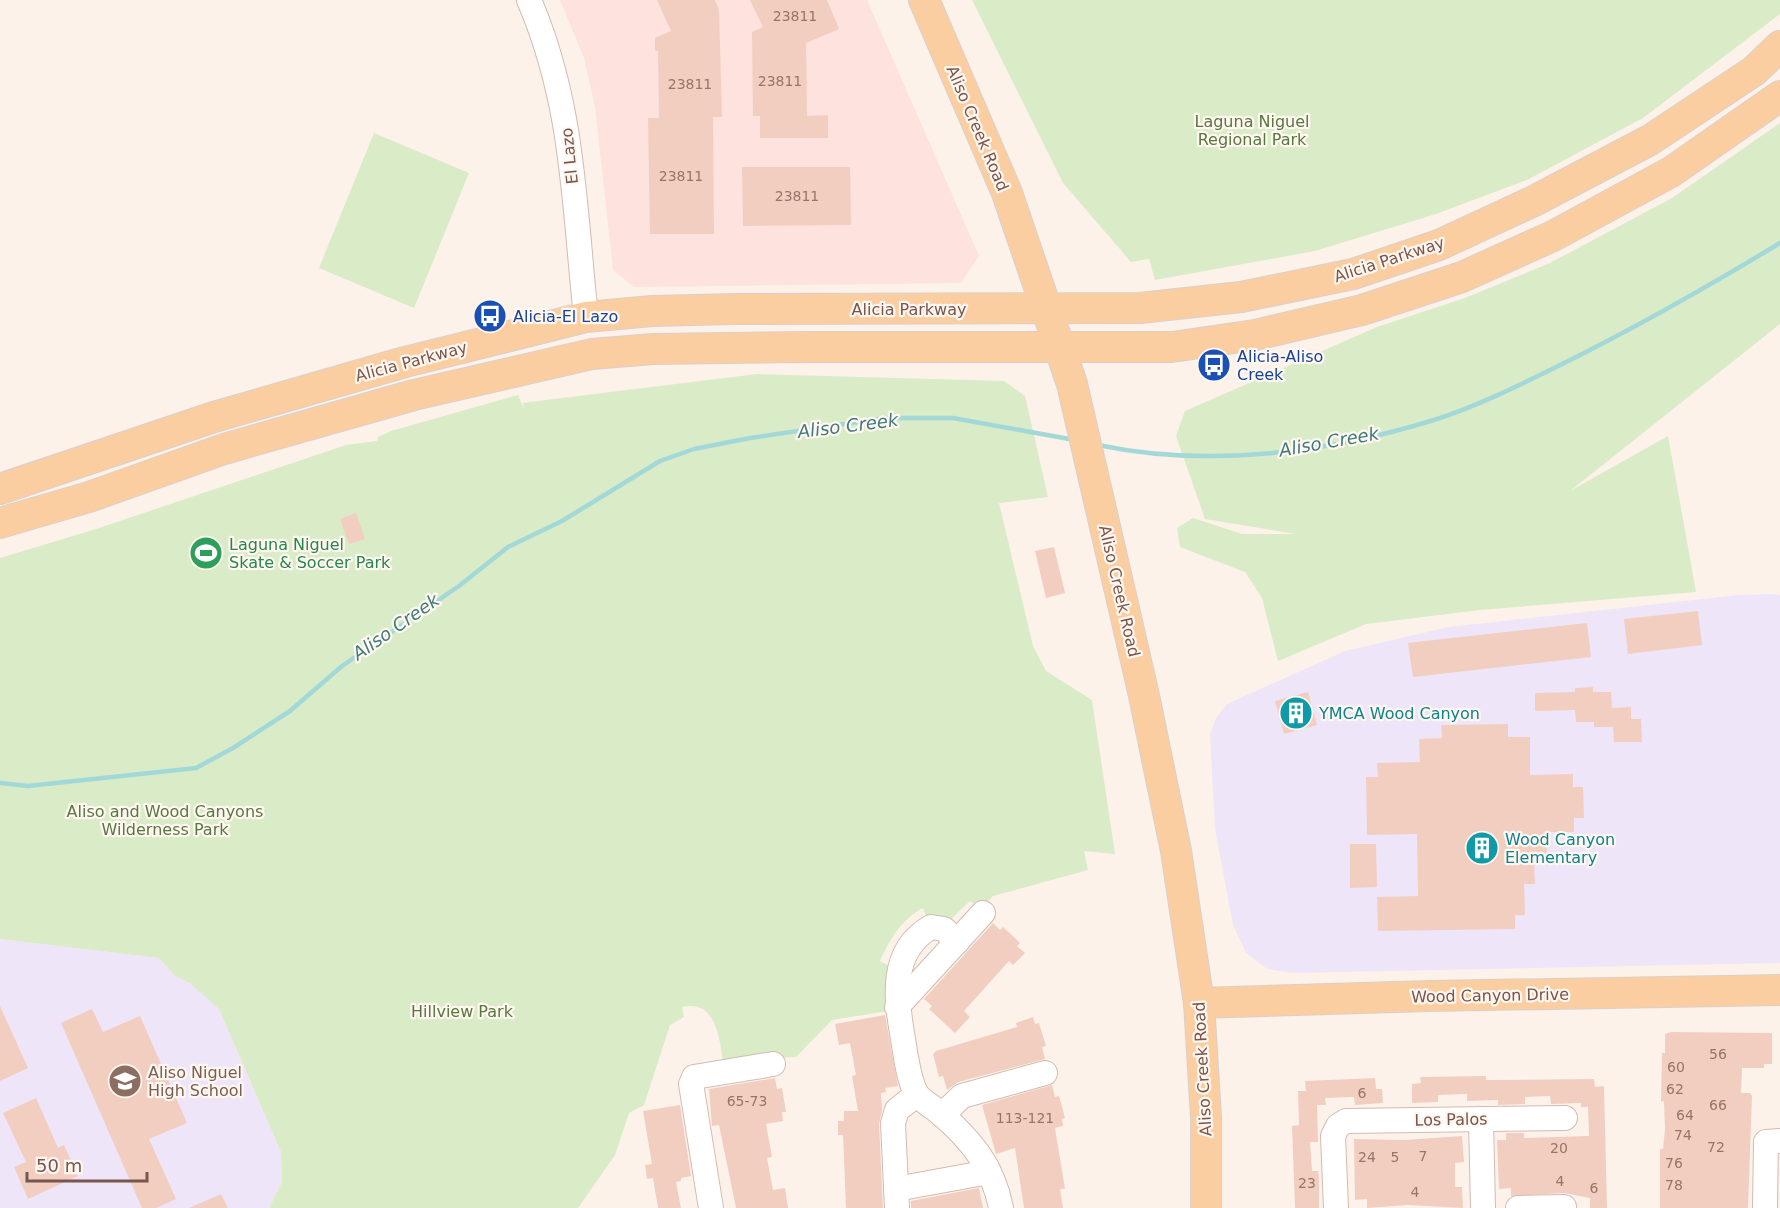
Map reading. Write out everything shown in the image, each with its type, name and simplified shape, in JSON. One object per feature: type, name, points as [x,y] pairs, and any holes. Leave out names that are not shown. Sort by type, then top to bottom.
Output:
[{"type":"main road","name":"Aliso Creek Road","points":[[924,0],[1007,193],[1065,361],[1098,496],[1176,851],[1199,1003],[1206,1117],[1206,1208]]},
{"type":"main road","name":"Alicia Parkway","points":[[0,489],[214,417],[405,362],[586,317],[652,311],[735,309],[1140,308],[1241,297],[1353,274],[1439,245],[1534,201],[1650,140],[1754,71],[1780,46]]},
{"type":"main road","name":"Alicia Parkway","points":[[0,523],[89,497],[224,449],[414,395],[592,354],[653,349],[807,347],[1065,361],[1255,335],[1362,310],[1462,277],[1553,236],[1671,172],[1780,96]]},
{"type":"main road","name":"Wood Canyon Drive","points":[[1199,1003],[1430,996],[1780,990]]},
{"type":"street","name":"El Lazo","points":[[529,0],[552,58],[562,98],[586,317]]},
{"type":"street","points":[[983,913],[957,942],[944,929],[931,927],[924,931],[900,964],[896,980],[897,1007],[907,1065],[916,1095],[968,1138],[989,1172],[1000,1208]]},
{"type":"street","points":[[711,1208],[691,1084],[694,1077],[773,1064]]},
{"type":"street","points":[[942,1115],[962,1096],[1045,1073]]},
{"type":"street","points":[[916,1095],[897,1110],[893,1123],[897,1198],[989,1172]]},
{"type":"street","name":"Los Palos","points":[[1336,1208],[1333,1136],[1338,1126],[1346,1122],[1565,1118]]},
{"type":"street","points":[[1481,1119],[1483,1208]]},
{"type":"street","points":[[1765,1208],[1766,1142],[1780,1142]]},
{"type":"street","points":[[1518,1208],[1564,1207]]},
{"type":"shaded area","points":[[560,0],[867,0],[979,256],[961,283],[634,287],[613,270],[595,107],[584,58]]},
{"type":"shaded area","points":[[1738,595],[1780,595],[1780,963],[1292,973],[1267,969],[1246,953],[1233,925],[1215,829],[1210,734],[1216,718],[1227,704],[1345,651],[1449,627]]},
{"type":"shaded area","name":"Aliso Niguel High School","points":[[0,939],[159,958],[175,976],[191,984],[209,998],[219,1009],[281,1152],[282,1182],[269,1208],[0,1208]]},
{"type":"green space","name":"Laguna Niguel Regional Park","points":[[972,0],[1780,0],[1780,14],[1643,118],[1527,180],[1436,214],[1315,251],[1155,280],[1149,259],[1131,262],[1063,183]]},
{"type":"green space","points":[[1780,123],[1780,324],[1570,491],[1668,436],[1696,592],[1480,610],[1366,624],[1278,661],[1262,598],[1245,572],[1180,547],[1177,528],[1193,518],[1242,534],[1296,534],[1205,519],[1176,436],[1185,411],[1377,327],[1465,298],[1550,263],[1672,198]]},
{"type":"green space","points":[[374,133],[469,173],[414,308],[319,268]]},
{"type":"green space","points":[[757,374],[1004,381],[1025,396],[1048,497],[999,503],[1033,646],[1046,671],[1092,700],[1115,854],[1084,851],[1088,870],[993,896],[981,908],[970,901],[948,922],[927,919],[923,908],[915,913],[897,931],[880,961],[890,966],[888,1011],[832,1020],[796,1057],[723,1061],[720,1041],[709,1014],[693,1006],[682,1007],[684,1017],[670,1025],[644,1105],[629,1113],[615,1155],[578,1208],[269,1208],[282,1182],[281,1152],[219,1009],[191,984],[175,976],[159,958],[0,939],[0,558],[96,529],[346,445],[377,441],[378,437],[391,431],[518,395],[524,409],[523,403]]},
{"type":"building","points":[[657,0],[715,0],[719,10],[722,117],[713,117],[714,234],[650,234],[648,118],[659,118],[658,51],[655,51],[655,38],[671,31]]},
{"type":"building","points":[[750,0],[827,0],[839,29],[806,43],[807,116],[828,115],[828,138],[760,138],[760,116],[753,116],[752,32],[763,27]]},
{"type":"building","points":[[742,167],[850,167],[851,225],[743,226]]},
{"type":"building","points":[[356,513],[365,539],[349,544],[340,519]]},
{"type":"building","points":[[1054,547],[1065,593],[1046,598],[1035,551]]},
{"type":"building","points":[[1698,611],[1702,645],[1628,654],[1624,619]]},
{"type":"building","points":[[1587,623],[1591,657],[1413,677],[1408,643]]},
{"type":"building","points":[[1593,687],[1593,692],[1611,692],[1612,708],[1631,707],[1631,719],[1641,719],[1642,742],[1614,742],[1613,727],[1594,727],[1594,722],[1576,722],[1575,710],[1535,711],[1535,693],[1575,692],[1575,688]]},
{"type":"building","name":"YMCA Wood Canyon","points":[[1308,692],[1317,725],[1284,734],[1275,701]]},
{"type":"building","name":"Wood Canyon Elementary","points":[[1508,724],[1508,737],[1530,737],[1530,775],[1573,774],[1573,787],[1583,787],[1584,818],[1574,818],[1574,832],[1546,832],[1547,862],[1534,862],[1535,884],[1524,884],[1525,915],[1515,915],[1515,929],[1378,931],[1377,897],[1418,896],[1417,834],[1367,835],[1366,777],[1378,777],[1377,763],[1420,762],[1419,739],[1442,738],[1441,725]]},
{"type":"building","points":[[1350,844],[1376,844],[1377,887],[1350,888]]},
{"type":"building","points":[[993,923],[1000,930],[1003,927],[1020,943],[1017,946],[1025,953],[1013,965],[1009,961],[964,1011],[970,1017],[955,1033],[929,1009],[932,1006],[924,999]]},
{"type":"building","points":[[0,1006],[28,1068],[0,1081]]},
{"type":"building","points":[[92,1009],[103,1032],[140,1016],[187,1123],[149,1139],[176,1199],[156,1208],[142,1208],[61,1023]]},
{"type":"building","points":[[885,1015],[898,1086],[885,1088],[886,1092],[881,1093],[882,1110],[879,1124],[883,1208],[846,1208],[843,1135],[838,1135],[838,1121],[844,1121],[844,1111],[858,1111],[852,1076],[856,1075],[850,1043],[839,1045],[835,1024]]},
{"type":"building","points":[[1033,1017],[1035,1024],[1039,1023],[1046,1046],[1042,1047],[1045,1059],[958,1082],[947,1090],[943,1076],[939,1077],[933,1054],[936,1051],[1017,1027],[1016,1023]]},
{"type":"building","points":[[1671,1032],[1772,1033],[1772,1064],[1764,1064],[1764,1068],[1742,1068],[1741,1093],[1750,1093],[1752,1096],[1748,1208],[1660,1208],[1660,1149],[1663,1149],[1665,1129],[1664,1101],[1661,1102],[1662,1053],[1665,1053],[1665,1034]]},
{"type":"building","points":[[1486,1076],[1486,1080],[1594,1079],[1595,1087],[1604,1086],[1607,1208],[1590,1208],[1590,1198],[1564,1193],[1511,1196],[1511,1188],[1499,1189],[1497,1140],[1506,1140],[1506,1133],[1524,1133],[1524,1138],[1589,1136],[1588,1107],[1581,1107],[1581,1103],[1551,1104],[1550,1096],[1525,1097],[1525,1104],[1498,1105],[1498,1100],[1467,1101],[1467,1094],[1438,1095],[1438,1102],[1412,1103],[1412,1084],[1421,1083],[1420,1077]]},
{"type":"building","points":[[775,1078],[777,1089],[782,1088],[786,1112],[782,1112],[783,1121],[766,1124],[772,1157],[767,1158],[773,1190],[785,1188],[788,1208],[736,1208],[719,1125],[712,1126],[709,1089]]},
{"type":"building","points":[[1375,1078],[1376,1089],[1382,1089],[1383,1103],[1355,1105],[1354,1097],[1325,1098],[1326,1105],[1317,1105],[1318,1142],[1310,1142],[1312,1171],[1318,1171],[1319,1176],[1319,1208],[1295,1208],[1292,1126],[1299,1125],[1298,1091],[1306,1091],[1305,1081]]},
{"type":"building","points":[[1052,1085],[1055,1097],[1059,1096],[1065,1118],[1062,1119],[1063,1126],[1055,1128],[1065,1189],[1060,1189],[1063,1208],[1024,1208],[1015,1148],[996,1154],[982,1105]]},
{"type":"building","points":[[36,1098],[58,1148],[64,1145],[78,1176],[28,1199],[14,1167],[26,1162],[3,1113]]},
{"type":"building","points":[[680,1105],[691,1176],[681,1178],[681,1181],[676,1182],[681,1208],[658,1208],[653,1178],[647,1179],[645,1165],[652,1164],[643,1111]]},
{"type":"building","points":[[1462,1136],[1464,1162],[1455,1163],[1455,1187],[1462,1187],[1463,1208],[1408,1205],[1367,1208],[1367,1199],[1355,1200],[1354,1139],[1404,1140]]},
{"type":"building","points":[[979,1188],[983,1208],[911,1208],[911,1201]]},
{"type":"building","points":[[221,1194],[228,1208],[189,1208]]},
{"type":"waterway","name":"Aliso Creek","points":[[1098,445],[1139,452],[1181,455],[1267,454],[1352,441],[1434,420],[1499,395],[1590,350],[1672,306],[1780,243]]},
{"type":"waterway","name":"Aliso Creek","points":[[0,783],[28,786],[196,768],[233,748],[290,711],[342,666],[459,586],[508,547],[562,521],[660,461],[694,449],[750,438],[885,418],[953,418],[1075,440]]},
{"type":"place","name":"Alicia-El Lazo","points":[[490,316]]},
{"type":"place","name":"Alicia-Aliso Creek","points":[[1214,365]]},
{"type":"place","name":"Laguna Niguel Skate & Soccer Park","points":[[206,553]]},
{"type":"place","name":"YMCA Wood Canyon","points":[[1296,713]]},
{"type":"place","name":"Wood Canyon Elementary","points":[[1482,848]]},
{"type":"place","name":"Aliso Niguel High School","points":[[125,1081]]},
{"type":"park label","name":"Aliso and Wood Canyons Wilderness Park","points":[[165,820]]},
{"type":"park label","name":"Hillview Park","points":[[462,1011]]}]
